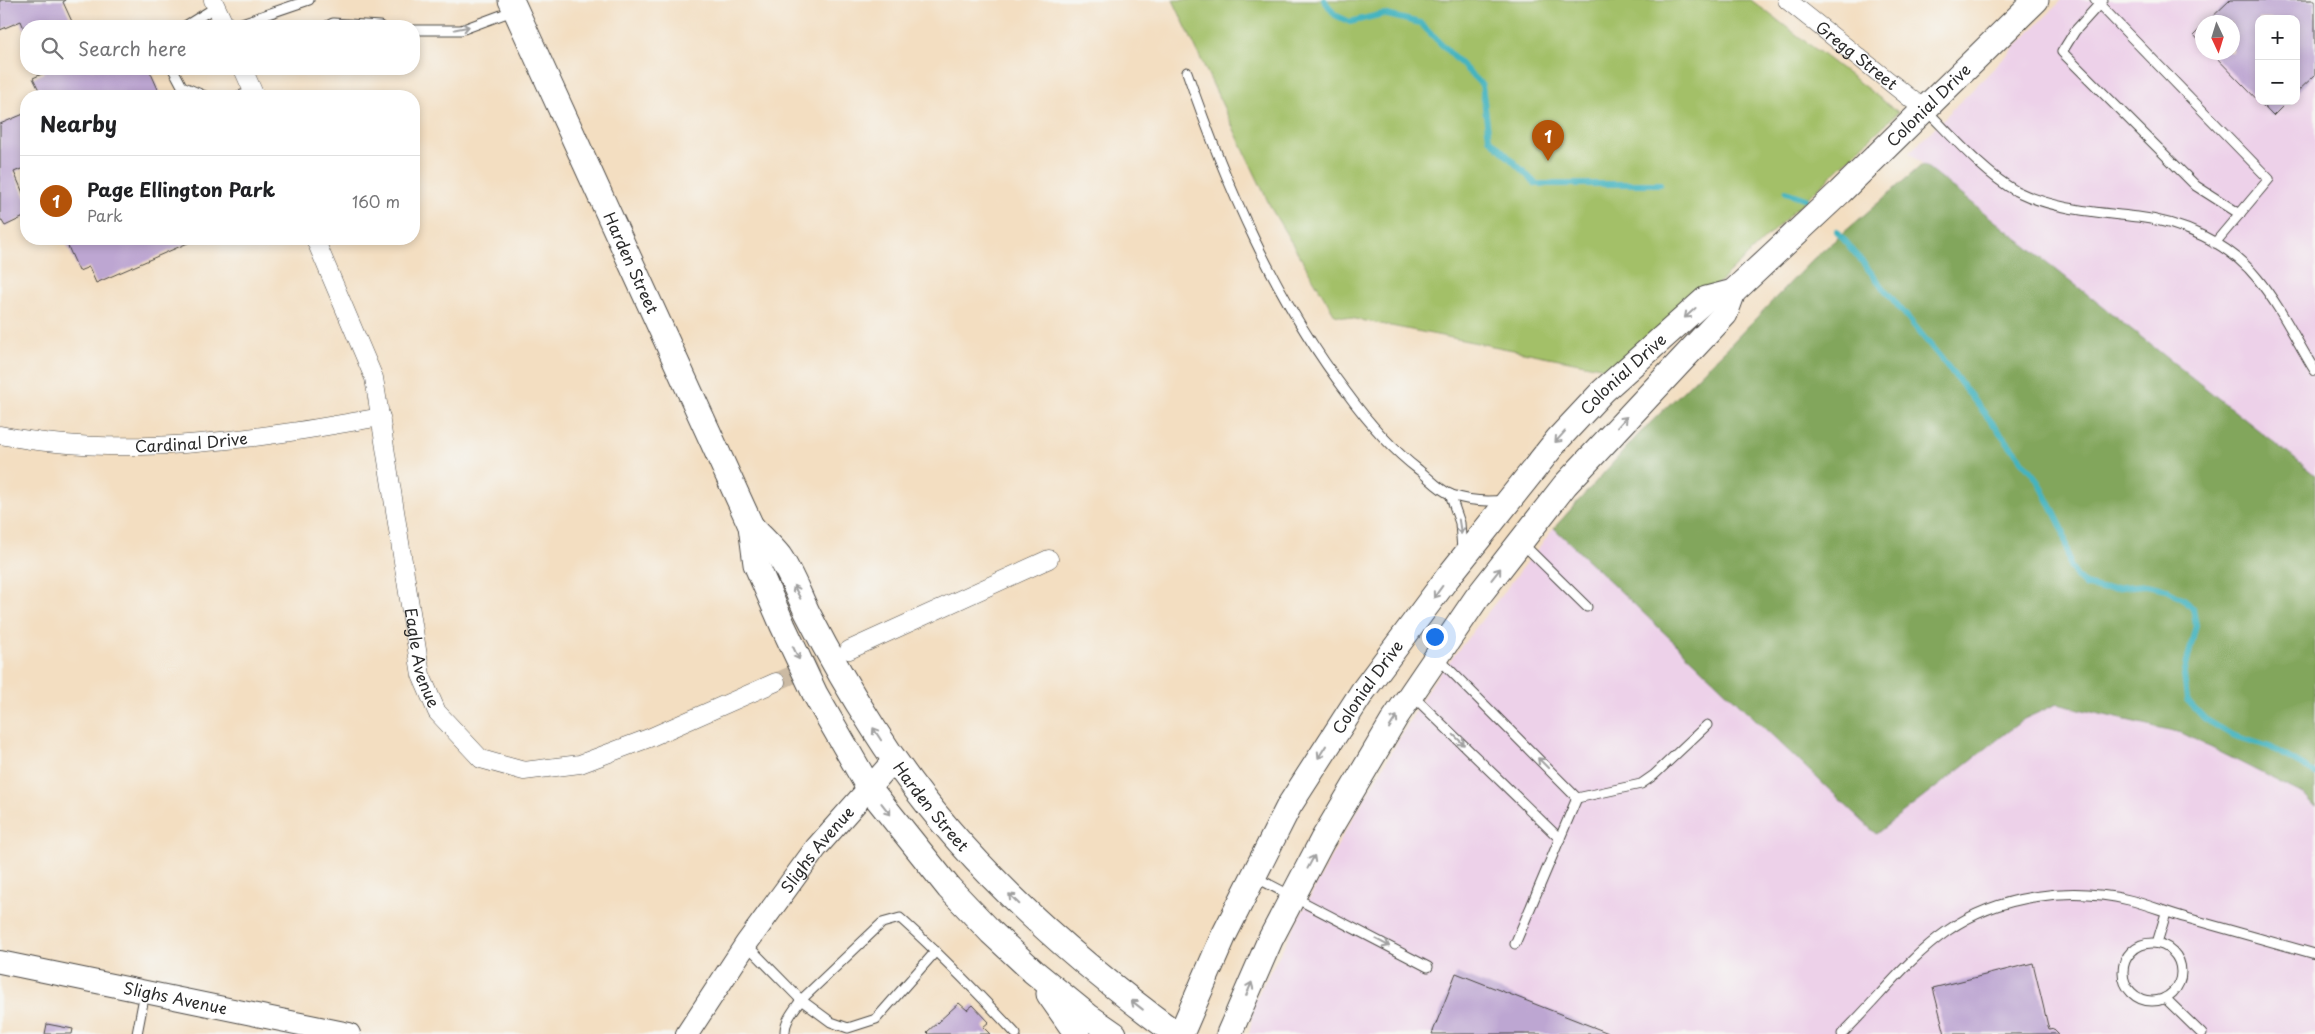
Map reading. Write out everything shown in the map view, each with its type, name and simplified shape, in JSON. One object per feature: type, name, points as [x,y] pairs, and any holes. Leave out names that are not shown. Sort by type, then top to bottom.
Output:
[{"type":"main road","name":"Colonial Drive","points":[[1229,1034],[1270,940],[1322,841],[1412,694],[1476,599],[1565,485],[1725,314],[1733,292],[1926,110],[2036,0]]},
{"type":"main road","name":"Harden Street","points":[[513,5],[751,526],[756,564],[783,626],[815,694],[869,788],[949,888],[991,932],[1034,972],[1088,1016],[1114,1034]]},
{"type":"main road","name":"Colonial Drive","points":[[1181,1034],[1224,935],[1289,806],[1363,691],[1461,561],[1558,439],[1603,391],[1706,299],[1733,292]]},
{"type":"main road","name":"Harden Street","points":[[751,526],[779,557],[836,668],[894,760],[930,808],[982,868],[1027,912],[1082,962],[1176,1034]]},
{"type":"main road","points":[[1034,972],[1077,1034]]},
{"type":"street","name":"Gregg Street","points":[[1787,0],[1926,110]]},
{"type":"street","points":[[214,4],[223,20]]},
{"type":"street","points":[[244,75],[248,90]]},
{"type":"street","name":"Eagle Avenue","points":[[318,245],[374,378],[382,417],[421,675],[437,712],[480,759],[524,771],[580,764],[649,738],[776,682]]},
{"type":"street","name":"Cardinal Drive","points":[[0,435],[40,443],[149,447],[238,439],[382,417]]},
{"type":"street","points":[[853,648],[1049,559]]},
{"type":"street","name":"Slighs Avenue","points":[[687,1034],[746,944],[816,848],[894,760]]},
{"type":"street","name":"Slighs Avenue","points":[[0,962],[145,992],[286,1027],[349,1034]]},
{"type":"lane","points":[[251,20],[309,0]]},
{"type":"lane","points":[[2215,243],[2240,214],[2269,179],[2099,1],[2075,31],[2062,52],[2196,186],[2240,214]]},
{"type":"lane","points":[[193,20],[214,4]]},
{"type":"lane","points":[[420,30],[461,30],[513,5]]},
{"type":"lane","points":[[1187,72],[1198,104],[1251,233],[1272,277],[1309,341],[1369,423],[1397,454],[1450,494],[1483,502],[1510,499]]},
{"type":"lane","points":[[176,75],[182,86],[191,90]]},
{"type":"lane","points":[[1926,110],[1972,155],[2014,190],[2052,205],[2162,221],[2198,234],[2215,243],[2241,262],[2268,292],[2315,371]]},
{"type":"lane","points":[[1450,494],[1460,523],[1461,561]]},
{"type":"lane","points":[[1521,542],[1587,607]]},
{"type":"lane","points":[[1437,657],[1577,798]]},
{"type":"lane","points":[[1412,694],[1560,839]]},
{"type":"lane","points":[[1577,798],[1641,784],[1654,775],[1707,725]]},
{"type":"lane","points":[[1516,944],[1577,798]]},
{"type":"lane","points":[[1254,876],[1294,895],[1428,967]]},
{"type":"lane","points":[[1842,1034],[1933,942],[1948,930],[1988,910],[2033,896],[2062,894],[2130,900],[2166,913],[2315,954]]},
{"type":"lane","points":[[2157,944],[2166,913]]},
{"type":"lane","points":[[785,1034],[789,1018],[801,1000],[882,924],[900,918],[936,951],[1016,1034]]},
{"type":"lane","points":[[746,944],[801,1000],[831,1022],[848,1028],[876,1019],[936,951]]},
{"type":"lane","points":[[2157,944],[2173,952],[2180,968],[2177,986],[2165,998],[2155,1001],[2136,996],[2128,990],[2122,971],[2124,961],[2138,946],[2157,944]]},
{"type":"lane","points":[[137,1034],[145,992]]},
{"type":"lane","points":[[2165,998],[2202,1034]]},
{"type":"shaded area","points":[[2062,0],[2315,0],[2315,475],[1909,153]]},
{"type":"shaded area","points":[[1554,528],[1876,834],[2024,719],[2057,704],[2182,733],[2303,794],[2315,807],[2315,1034],[1249,1034],[1255,1000],[1341,839],[1430,686]]},
{"type":"green space","points":[[1173,0],[1751,0],[1898,112],[1625,372],[1335,315],[1272,210]]},
{"type":"green space","points":[[1923,164],[2315,475],[2315,807],[2303,794],[2182,733],[2057,704],[2024,719],[1876,834],[1554,528],[1638,435],[1729,346],[1812,260]]},
{"type":"building","points":[[0,0],[66,0],[63,2],[71,20],[20,20],[0,30]]},
{"type":"building","points":[[2230,0],[2315,0],[2315,75],[2300,89],[2300,15],[2255,15],[2255,97],[2219,60],[2240,60],[2240,15],[2214,15]]},
{"type":"building","points":[[40,75],[152,75],[158,90],[39,90],[33,78]]},
{"type":"building","points":[[2262,105],[2284,105],[2273,116]]},
{"type":"building","points":[[20,116],[20,170],[14,172],[20,186],[20,219],[5,226],[0,218],[0,124]]},
{"type":"building","points":[[67,245],[183,245],[96,283],[89,267],[79,271]]},
{"type":"building","points":[[2033,963],[2049,1030],[2054,1029],[2059,1034],[1945,1034],[1933,988]]},
{"type":"building","points":[[1456,973],[1611,1034],[1432,1034]]},
{"type":"building","points":[[959,1003],[967,1010],[973,1005],[989,1022],[983,1027],[990,1034],[929,1034],[927,1032]]},
{"type":"building","points":[[47,1024],[73,1029],[72,1034],[45,1034]]},
{"type":"waterway","points":[[1324,0],[1335,15],[1350,22],[1383,14],[1420,23],[1482,85],[1489,138],[1536,184],[1660,184]]},
{"type":"waterway","points":[[1786,192],[1806,199]]},
{"type":"waterway","points":[[1837,231],[2039,482],[2063,530],[2070,566],[2077,577],[2085,585],[2101,589],[2146,585],[2166,589],[2184,599],[2193,609],[2196,625],[2184,675],[2187,700],[2205,719],[2232,735],[2270,747],[2315,773]]},
{"type":"tunnel","points":[[776,682],[842,653]]},
{"type":"place","name":"Page Ellington Park","points":[[1548,161]]}]
